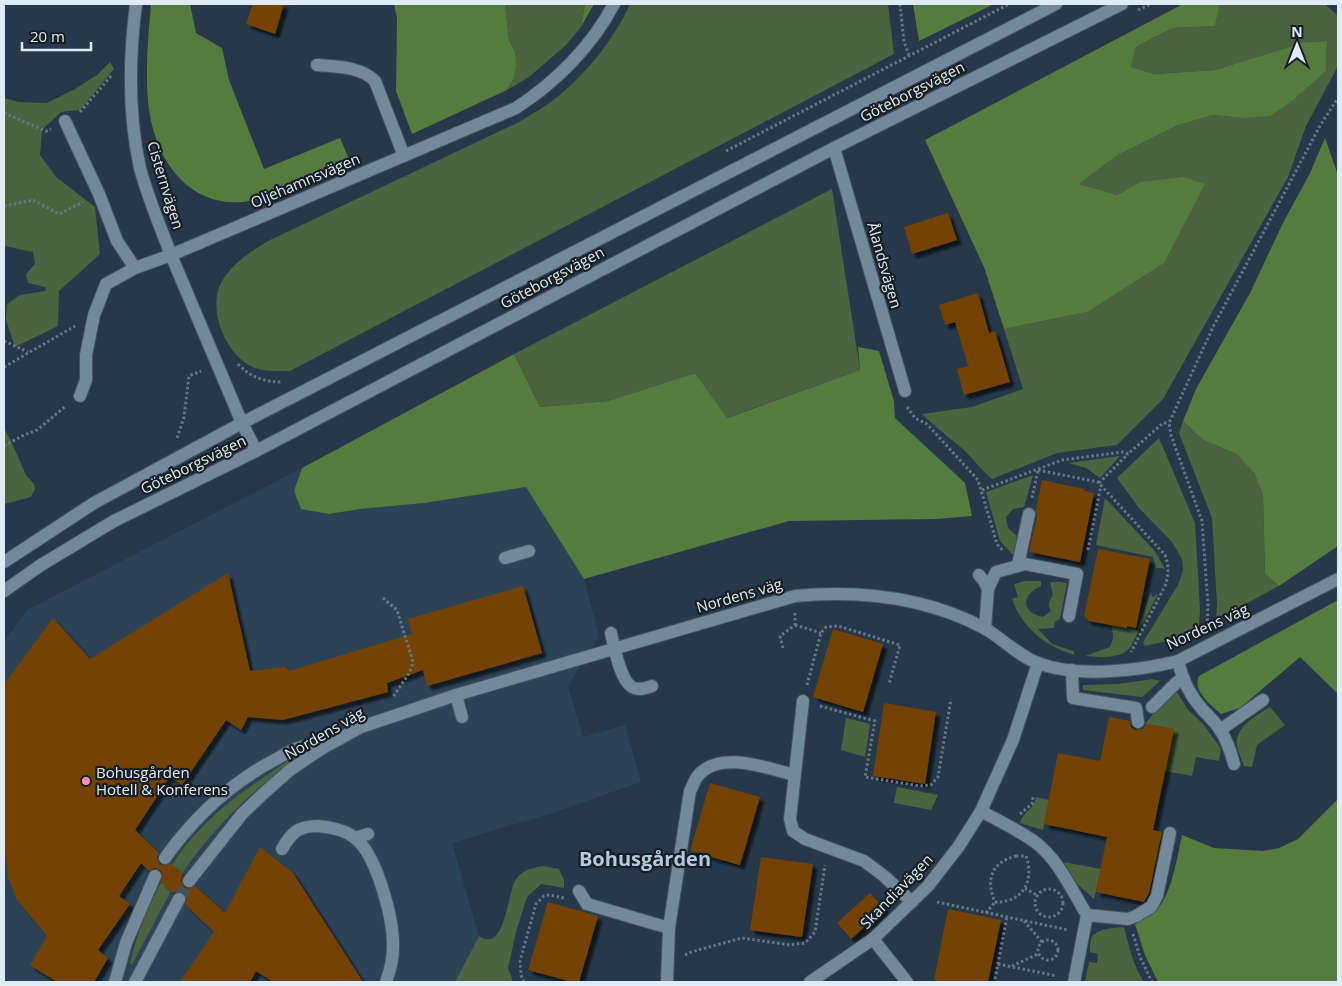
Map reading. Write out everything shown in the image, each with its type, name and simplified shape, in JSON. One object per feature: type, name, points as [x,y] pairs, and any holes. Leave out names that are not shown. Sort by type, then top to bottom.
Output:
[{"type":"street","name":"Cisternvägen","points":[[136,4],[132,54],[132,108],[137,151],[148,196],[171,255]]},
{"type":"street","name":"Oljehamnsvägen","points":[[80,396],[86,380],[86,355],[94,316],[106,284],[135,268],[171,255],[516,108],[541,92],[560,75],[607,16],[614,4]]},
{"type":"street","name":"Göteborgsvägen","points":[[4,562],[94,502],[242,423],[1056,4]]},
{"type":"street","name":"Göteborgsvägen","points":[[4,591],[42,565],[114,521],[256,451],[834,148],[1122,4]]},
{"type":"street","points":[[317,66],[358,70],[370,76],[374,81],[404,156]]},
{"type":"street","points":[[65,121],[99,194],[118,241],[135,268]]},
{"type":"street","name":"Ålandsvägen","points":[[834,148],[905,391]]},
{"type":"street","points":[[171,255],[242,423],[256,451]]},
{"type":"street","points":[[1018,565],[1029,514]]},
{"type":"street","points":[[505,558],[528,551]]},
{"type":"street","points":[[985,629],[988,589],[996,572],[1018,565],[1025,564],[1077,574],[1069,616]]},
{"type":"street","points":[[979,575],[988,589]]},
{"type":"street","name":"Nordens väg","points":[[189,881],[242,814],[290,770],[361,727],[456,695],[795,596],[846,593],[887,596],[954,615],[985,629],[1038,663],[1072,670],[1119,670],[1150,668],[1178,660],[1338,579]]},
{"type":"street","points":[[611,632],[614,649],[623,676],[627,682],[633,688],[640,689],[652,686]]},
{"type":"street","points":[[1178,660],[1184,679],[1195,699],[1220,730],[1229,746],[1234,764]]},
{"type":"street","name":"Skandiavägen","points":[[810,982],[873,939],[928,886],[959,846],[981,811],[1013,740],[1038,663]]},
{"type":"street","points":[[1072,670],[1072,698],[1136,708],[1138,722]]},
{"type":"street","points":[[1152,707],[1177,682],[1184,679]]},
{"type":"street","points":[[456,695],[462,717]]},
{"type":"street","points":[[1220,730],[1263,700]]},
{"type":"street","points":[[803,701],[790,819],[794,831],[805,839],[864,861],[912,902]]},
{"type":"street","points":[[165,858],[180,837],[206,808],[256,769],[298,748],[310,746],[321,750]]},
{"type":"street","points":[[667,982],[669,928],[690,791],[698,776],[707,768],[722,762],[740,762],[794,775]]},
{"type":"street","points":[[981,811],[1015,825],[1037,843],[1057,865],[1087,916],[1074,981]]},
{"type":"street","points":[[282,849],[290,835],[301,828],[324,826],[346,832],[355,838],[367,851],[376,868],[393,934],[393,949],[386,982]]},
{"type":"street","points":[[1087,916],[1128,918],[1151,907],[1157,896],[1170,833]]},
{"type":"street","points":[[355,838],[368,834]]},
{"type":"street","points":[[115,982],[126,943],[155,876]]},
{"type":"street","points":[[579,890],[587,904],[669,928]]},
{"type":"street","points":[[134,982],[179,899]]},
{"type":"street","points":[[873,939],[907,982]]},
{"type":"path","points":[[900,4],[904,42],[909,55]]},
{"type":"path","points":[[725,152],[1009,4]]},
{"type":"path","points":[[4,113],[46,131],[78,114],[132,54]]},
{"type":"path","points":[[1207,632],[1208,606],[1202,521],[1168,423],[1213,327],[1321,124],[1338,98]]},
{"type":"path","points":[[4,206],[33,200],[59,214],[99,194]]},
{"type":"path","points":[[4,367],[94,316]]},
{"type":"path","points":[[4,341],[28,352]]},
{"type":"path","points":[[172,442],[178,438],[184,417],[189,376],[231,356],[243,370],[258,379],[287,382]]},
{"type":"path","points":[[905,391],[906,406],[916,418],[927,424],[978,480],[997,544],[1018,565]]},
{"type":"path","points":[[4,446],[37,430],[80,396]]},
{"type":"path","points":[[1088,550],[1100,484],[1128,454],[1163,423],[1168,423]]},
{"type":"path","points":[[982,490],[1062,460],[1123,452],[1128,454]]},
{"type":"path","points":[[1038,470],[1100,484],[1165,555],[1169,575],[1166,586],[1129,657]]},
{"type":"path","points":[[1035,487],[1038,470]]},
{"type":"path","points":[[383,598],[397,610],[413,662],[410,672],[391,699],[390,705],[393,715]]},
{"type":"path","points":[[794,610],[795,625]]},
{"type":"path","points":[[795,625],[821,632]]},
{"type":"path","points":[[783,648],[780,636],[795,625]]},
{"type":"path","points":[[889,684],[900,645],[838,626],[826,627],[821,632],[803,701],[875,721],[866,778],[920,786],[931,785],[938,778],[951,699]]},
{"type":"path","points":[[1015,825],[1018,815],[1032,804],[1033,797]]},
{"type":"path","points":[[667,960],[674,962],[691,952],[742,938],[790,945],[805,943],[815,932],[826,859],[833,848]]},
{"type":"path","points":[[1026,856],[1030,873],[1025,888],[1012,899],[1004,902],[994,902],[990,884],[995,868],[1008,858],[1026,856]]},
{"type":"path","points":[[1025,888],[1038,896]]},
{"type":"path","points":[[1050,889],[1061,896],[1063,904],[1062,909],[1056,915],[1047,917],[1043,916],[1035,904],[1041,892],[1050,889]]},
{"type":"path","points":[[524,982],[521,975],[520,962],[539,899],[544,896],[555,896],[587,904]]},
{"type":"path","points":[[935,902],[1083,933]]},
{"type":"path","points":[[986,913],[994,902]]},
{"type":"path","points":[[995,979],[1007,917]]},
{"type":"path","points":[[1046,926],[1047,917]]},
{"type":"path","points":[[1128,918],[1140,957],[1152,982]]},
{"type":"path","points":[[1023,921],[1042,942]]},
{"type":"path","points":[[1048,940],[1054,943],[1057,952],[1054,958],[1047,960],[1041,958],[1038,954],[1038,946],[1042,942],[1048,940]]},
{"type":"path","points":[[1011,967],[1038,954]]},
{"type":"path","points":[[998,964],[1074,981]]},
{"type":"shaded area","points":[[302,468],[294,491],[329,514],[424,503],[526,486],[584,579],[599,636],[568,686],[583,737],[625,725],[641,782],[552,813],[452,843],[479,936],[455,982],[4,982],[4,642],[27,610]]},
{"type":"green space","points":[[151,4],[190,4],[196,33],[222,48],[229,80],[264,169],[340,138],[349,159],[255,200],[236,202],[218,200],[202,195],[188,186],[166,160],[158,143],[149,111],[147,80]]},
{"type":"green space","points":[[394,4],[505,4],[509,40],[515,52],[516,65],[514,78],[507,90],[412,134],[396,91],[397,18]]},
{"type":"green space","points":[[505,4],[585,4],[581,27],[566,45],[529,77],[507,90],[514,78],[515,52],[509,40]]},
{"type":"green space","points":[[585,4],[594,4],[581,27]]},
{"type":"green space","points":[[630,4],[888,4],[894,54],[290,371],[268,371],[255,368],[235,354],[222,331],[216,304],[222,281],[237,263],[268,241],[519,122],[548,104],[572,84],[595,59],[615,32]]},
{"type":"green space","points":[[913,4],[994,4],[919,41]]},
{"type":"green space","points":[[1183,4],[1220,4],[1215,26],[1173,28],[1136,47],[1131,67],[1154,74],[1215,70],[1305,42],[1327,41],[1326,71],[1292,101],[1270,116],[1242,118],[1213,115],[1176,126],[1116,156],[1079,184],[1117,195],[1140,182],[1184,177],[1205,184],[1164,263],[1087,312],[1004,329],[984,267],[925,140]]},
{"type":"green space","points":[[1220,4],[1325,4],[1338,16],[1338,66],[1306,126],[1288,177],[1163,399],[1117,445],[1057,453],[992,479],[964,450],[922,414],[972,407],[1023,389],[1004,329],[1087,312],[1140,182],[1117,195],[1078,184],[1116,156],[1176,126],[1213,115],[1242,118],[1326,71],[1327,41],[1305,42],[1215,70],[1154,74],[1131,67],[1136,47],[1173,28],[1215,26]]},
{"type":"green space","points":[[110,62],[114,69],[80,110],[61,112],[42,130],[40,155],[56,177],[95,207],[100,254],[59,291],[58,326],[15,347],[6,320],[7,304],[20,295],[45,291],[46,289],[45,287],[28,283],[26,274],[35,264],[33,252],[4,246],[4,98],[19,102],[47,103],[97,75]]},
{"type":"green space","points":[[1325,138],[1338,175],[1338,546],[1279,586],[1265,574],[1263,495],[1254,473],[1235,453],[1203,440],[1183,421],[1196,389],[1250,293],[1283,223],[1310,173]]},
{"type":"green space","points":[[832,189],[860,370],[726,418],[695,373],[608,401],[540,407],[514,354]]},
{"type":"green space","points":[[858,347],[879,351],[894,401],[895,418],[965,483],[972,516],[936,519],[789,521],[584,579],[526,487],[424,503],[329,514],[301,509],[294,491],[302,468],[514,354],[540,407],[608,401],[695,373],[727,418],[860,370]]},
{"type":"green space","points":[[1183,421],[1203,440],[1235,453],[1254,473],[1263,495],[1265,574],[1279,586],[1216,620],[1217,605],[1212,518],[1179,433]]},
{"type":"green space","points":[[4,428],[26,475],[34,484],[35,489],[31,497],[4,504]]},
{"type":"green space","points":[[1159,438],[1195,523],[1200,609],[1199,628],[1172,640],[1145,646],[1143,642],[1178,585],[1183,570],[1182,559],[1172,542],[1139,508],[1117,478]]},
{"type":"green space","points":[[1120,456],[1100,478],[1086,468],[1068,463]]},
{"type":"green space","points":[[1033,475],[1024,507],[1013,509],[1006,517],[1008,528],[1017,536],[1014,556],[1000,541],[986,492]]},
{"type":"green space","points":[[1105,498],[1154,550],[1165,569],[1156,568],[1153,557],[1096,545]]},
{"type":"green space","points":[[1024,581],[1041,581],[1041,586],[1033,590],[1026,601],[1026,605],[1032,613],[1043,617],[1051,611],[1049,603],[1053,595],[1050,582],[1067,583],[1060,619],[1055,622],[1054,628],[1038,629],[1052,644],[1073,651],[1075,655],[1045,642],[1022,619],[1012,599],[1018,597],[1014,584]]},
{"type":"green space","points":[[1151,592],[1152,597],[1158,594],[1131,646],[1127,650],[1122,654],[1110,657],[1085,656],[1110,647],[1113,638],[1112,625],[1137,630]]},
{"type":"green space","points":[[1338,600],[1338,694],[1300,657],[1240,708],[1221,714],[1200,692],[1198,687],[1199,676]]},
{"type":"green space","points":[[1152,679],[1160,681],[1142,697],[1083,690],[1083,685],[1119,684]]},
{"type":"green space","points":[[1176,691],[1188,710],[1204,725],[1221,749],[1219,761],[1196,757],[1192,776],[1165,771],[1173,729],[1145,724],[1165,699]]},
{"type":"green space","points":[[1270,707],[1285,725],[1257,745],[1252,767],[1244,766],[1237,746],[1239,733],[1247,723]]},
{"type":"green space","points":[[846,718],[870,724],[865,757],[841,750]]},
{"type":"green space","points":[[292,758],[293,760],[258,788],[226,819],[197,853],[172,890],[132,965],[130,963],[144,918],[165,876],[178,856],[208,821],[226,805]]},
{"type":"green space","points":[[897,787],[938,795],[931,810],[894,803]]},
{"type":"green space","points":[[1036,797],[1049,800],[1043,830],[1020,823],[1033,806]]},
{"type":"green space","points":[[1338,799],[1338,982],[1158,982],[1145,955],[1135,924],[1155,911],[1167,894],[1182,835],[1214,848],[1263,851],[1279,848],[1298,839]]},
{"type":"green space","points":[[1064,862],[1101,869],[1094,899],[1072,879]]},
{"type":"green space","points":[[544,866],[559,869],[564,880],[564,888],[541,884],[527,897],[516,932],[508,968],[513,982],[455,982],[479,936],[490,939],[500,930],[516,879],[528,870]]},
{"type":"green space","points":[[1124,927],[1134,963],[1144,982],[1085,982],[1089,962],[1097,963],[1098,954],[1090,952],[1093,935],[1106,929]]},
{"type":"building","points":[[253,4],[284,4],[275,34],[246,24]]},
{"type":"building","points":[[948,213],[957,240],[912,254],[904,227]]},
{"type":"building","points":[[978,293],[989,333],[995,331],[1010,382],[964,395],[957,369],[968,366],[955,322],[945,325],[939,305]]},
{"type":"building","points":[[1042,480],[1094,493],[1080,562],[1029,552]]},
{"type":"building","points":[[1098,549],[1150,559],[1136,628],[1089,621],[1084,616]]},
{"type":"building","name":"Bohusgården Hotell & Konferens","points":[[228,573],[250,671],[285,667],[289,671],[412,634],[408,619],[523,586],[542,653],[427,686],[423,670],[387,683],[388,692],[283,720],[248,717],[241,730],[226,720],[182,785],[170,777],[135,830],[159,853],[157,858],[160,864],[164,866],[171,864],[183,875],[181,880],[184,887],[188,889],[195,886],[225,913],[260,847],[293,873],[363,982],[273,982],[256,971],[250,982],[180,982],[214,932],[185,904],[186,894],[179,891],[173,893],[161,882],[163,876],[161,871],[155,868],[149,871],[141,863],[119,896],[130,904],[98,950],[108,958],[94,982],[57,982],[30,965],[47,936],[17,900],[8,877],[4,843],[4,684],[53,618],[90,659]]},
{"type":"building","points":[[833,629],[883,644],[863,712],[813,697]]},
{"type":"building","points":[[884,703],[936,712],[925,784],[873,776]]},
{"type":"building","points":[[1109,717],[1130,721],[1131,727],[1135,730],[1143,729],[1146,724],[1174,729],[1153,830],[1162,832],[1149,893],[1144,902],[1096,892],[1107,837],[1044,824],[1058,753],[1100,761]]},
{"type":"building","points":[[710,783],[760,797],[740,865],[690,851]]},
{"type":"building","points":[[761,857],[813,864],[802,937],[750,930]]},
{"type":"building","points":[[870,893],[885,909],[851,939],[837,923]]},
{"type":"building","points":[[548,902],[598,916],[579,982],[572,982],[528,970]]},
{"type":"building","points":[[948,909],[1001,920],[988,982],[944,982],[934,980]]},
{"type":"tunnel","points":[[179,899],[189,881]]},
{"type":"place","name":"Bohusgården Hotell & Konferens","points":[[86,781]]},
{"type":"district","name":"Bohusgården","points":[[645,858]]}]
